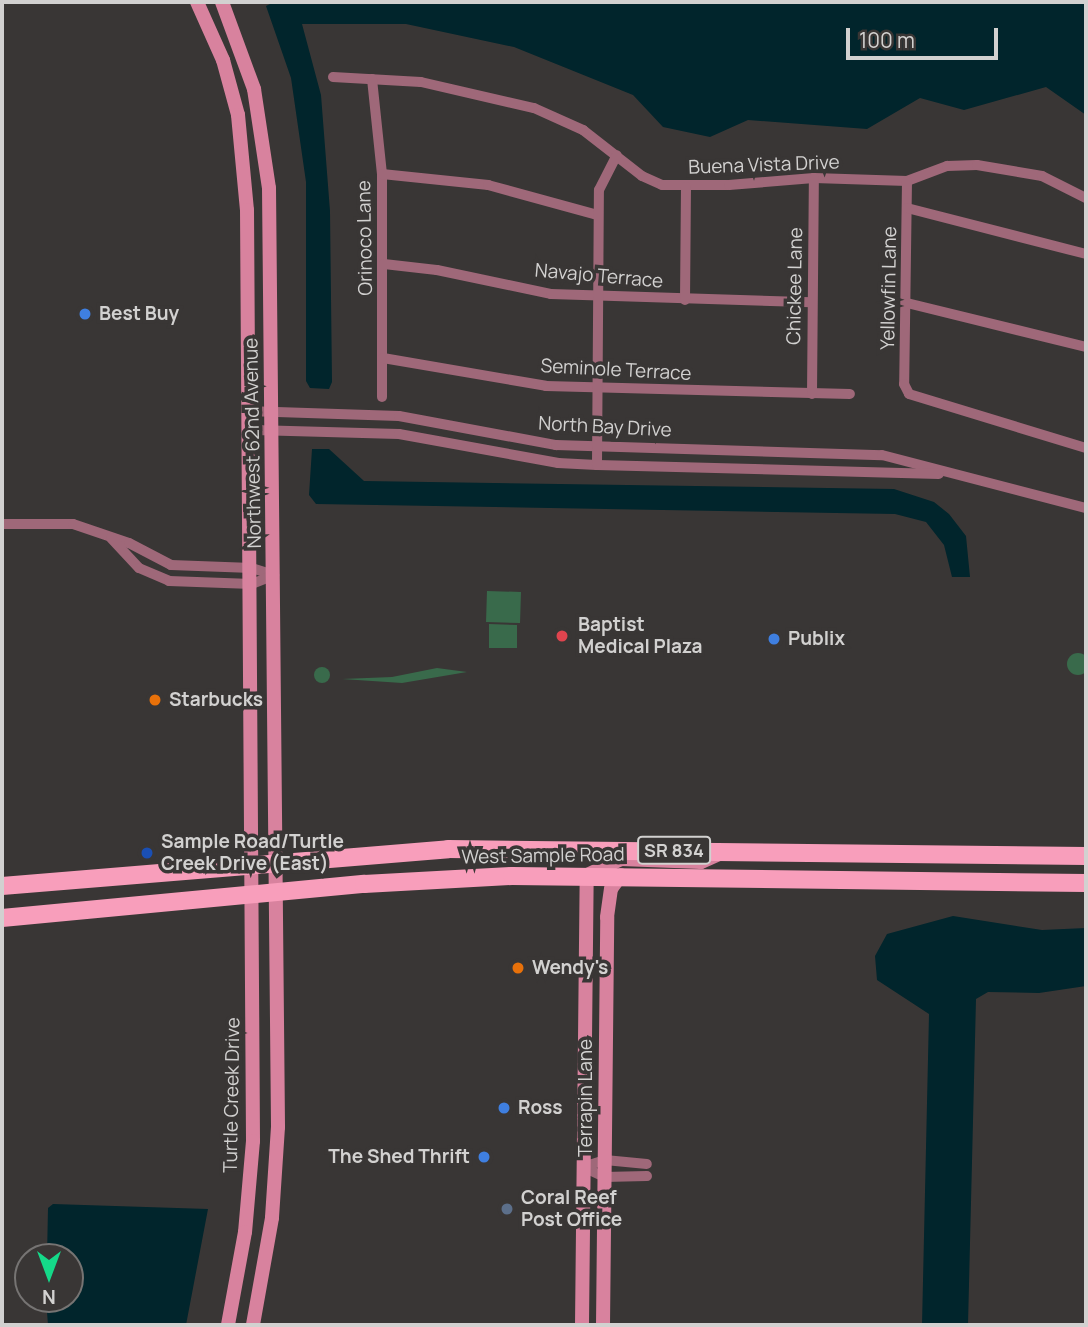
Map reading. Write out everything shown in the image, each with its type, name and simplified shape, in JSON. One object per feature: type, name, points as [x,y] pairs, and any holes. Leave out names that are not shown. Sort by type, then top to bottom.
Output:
[{"type":"main road","name":"West Sample Road","points":[[2,886],[460,849],[1086,856]]},
{"type":"main road","points":[[895,880],[929,854]]},
{"type":"main road","name":"West Sample Road","points":[[2,918],[439,879],[621,875],[1086,883]]},
{"type":"street","name":"Northwest 62nd Avenue","points":[[197,2],[223,60],[242,139],[250,429],[250,864]]},
{"type":"street","name":"Northwest 62nd Avenue","points":[[223,2],[248,67],[267,160],[276,892]]},
{"type":"street","name":"Buena Vista Drive","points":[[333,77],[421,82],[534,108],[583,130],[642,176],[662,185],[686,187],[814,178],[908,181],[947,166],[1011,168],[1042,176],[1086,198]]},
{"type":"street","name":"Orinoco Lane","points":[[372,79],[382,174],[382,397]]},
{"type":"street","points":[[597,465],[599,190],[617,155]]},
{"type":"street","points":[[382,174],[488,185],[598,215]]},
{"type":"street","name":"Chickee Lane","points":[[812,394],[814,178]]},
{"type":"street","name":"Yellowfin Lane","points":[[908,181],[904,384],[909,394],[1086,449]]},
{"type":"street","points":[[685,300],[686,187]]},
{"type":"street","points":[[908,208],[1086,254]]},
{"type":"street","name":"Navajo Terrace","points":[[384,264],[599,298],[812,302]]},
{"type":"street","points":[[907,303],[1086,348]]},
{"type":"street","name":"Seminole Terrace","points":[[383,358],[546,386],[850,394]]},
{"type":"street","name":"North Bay Drive","points":[[249,411],[338,411],[419,419],[515,439],[596,446],[837,451],[882,455],[1086,508]]},
{"type":"street","points":[[417,437],[419,419]]},
{"type":"street","name":"North Bay Drive","points":[[250,429],[340,429],[417,437],[558,463],[959,475]]},
{"type":"street","points":[[2,524],[73,524],[171,565],[251,568],[274,575]]},
{"type":"street","points":[[111,538],[139,568],[156,577],[184,583],[251,584],[274,575]]},
{"type":"street","points":[[587,875],[621,859],[701,862],[725,851]]},
{"type":"street","name":"Turtle Creek Drive","points":[[228,1325],[251,1177],[250,864]]},
{"type":"street","name":"Terrapin Lane","points":[[582,1325],[587,875]]},
{"type":"street","name":"Terrapin Lane","points":[[603,1325],[608,899],[621,875]]},
{"type":"street","points":[[253,1325],[265,1267],[275,1176],[276,892]]},
{"type":"street","points":[[605,1160],[647,1170],[604,1177],[583,1167],[605,1160]]},
{"type":"street","points":[[251,1177],[275,1176]]},
{"type":"green space","points":[[487,591],[521,592],[520,623],[486,622]]},
{"type":"green space","points":[[489,624],[517,625],[517,648],[489,648]]},
{"type":"green space","points":[[1078,653],[1086,656],[1089,664],[1086,672],[1078,675],[1070,672],[1067,664],[1070,656]]},
{"type":"green space","points":[[322,667],[330,675],[322,683],[314,675]]},
{"type":"green space","points":[[437,668],[467,672],[402,683],[342,679],[392,677]]},
{"type":"water","points":[[274,2],[1086,2],[1086,115],[1046,87],[964,110],[920,98],[867,129],[748,120],[710,137],[663,127],[633,95],[514,47],[406,24],[302,24],[321,95],[330,211],[332,382],[329,389],[310,388],[306,381],[306,182],[291,78],[266,6]]},
{"type":"water","points":[[312,449],[329,449],[364,481],[894,489],[934,502],[949,514],[966,536],[970,577],[952,577],[944,545],[926,522],[895,514],[316,504],[309,495]]},
{"type":"water","points":[[953,916],[1042,930],[1086,928],[1086,986],[1039,993],[988,992],[976,999],[968,1325],[922,1325],[929,1014],[877,980],[875,956],[887,934]]},
{"type":"water","points":[[53,1204],[208,1209],[186,1325],[48,1325],[47,1313],[84,1313],[84,1243],[47,1243],[48,1208]]},
{"type":"place","name":"Best Buy","points":[[85,314]]},
{"type":"place","name":"Baptist Medical Plaza","points":[[562,636]]},
{"type":"place","name":"Publix","points":[[774,639]]},
{"type":"place","name":"Starbucks","points":[[155,700]]},
{"type":"place","name":"Sample Road/Turtle Creek Drive (East)","points":[[147,853]]},
{"type":"place","name":"Wendy's","points":[[518,968]]},
{"type":"place","name":"Ross","points":[[504,1108]]},
{"type":"place","name":"The Shed Thrift","points":[[484,1157]]},
{"type":"place","name":"Coral Reef Post Office","points":[[507,1209]]}]
